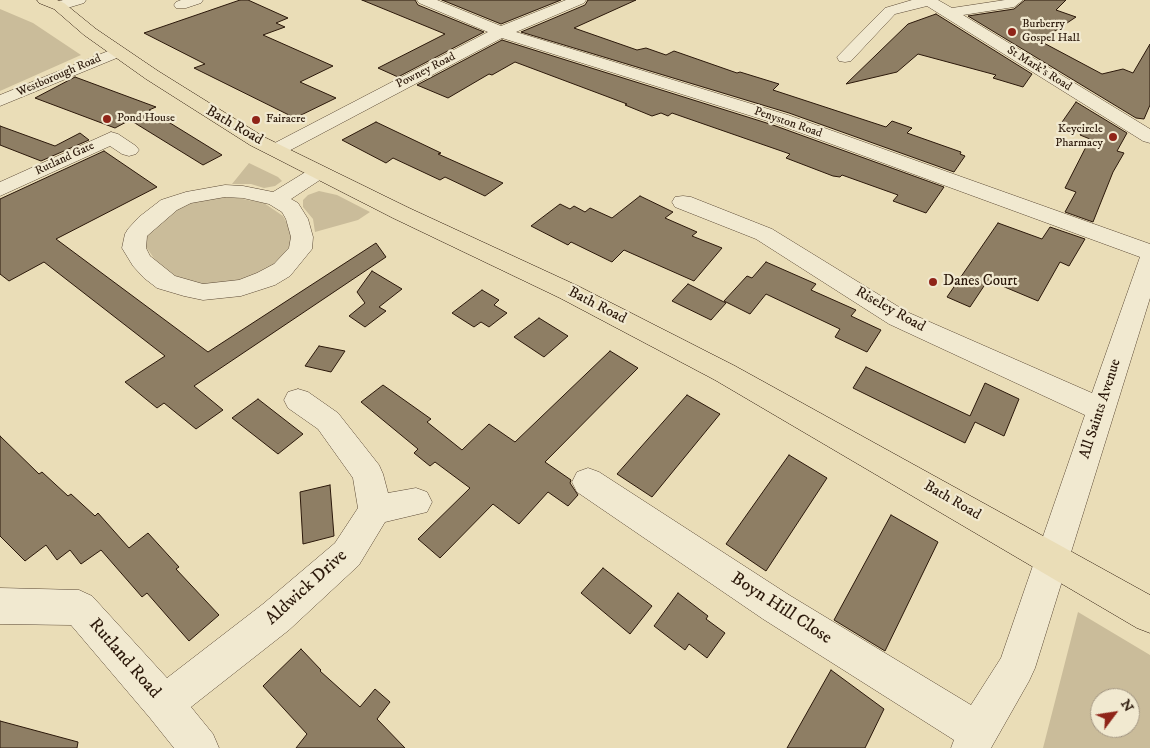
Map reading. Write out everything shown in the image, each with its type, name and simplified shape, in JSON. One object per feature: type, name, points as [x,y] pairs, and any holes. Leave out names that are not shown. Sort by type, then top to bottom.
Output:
[{"type":"main road","name":"Bath Road","points":[[61,2],[90,32],[118,52],[197,104],[276,150],[400,213],[569,292],[716,369],[1150,615]]},
{"type":"street","name":"Penyston Road","points":[[424,0],[501,32],[780,119],[1150,252]]},
{"type":"street","name":"Powney Road","points":[[276,150],[501,32],[579,0]]},
{"type":"street","points":[[949,13],[1009,4],[1016,0]]},
{"type":"street","points":[[845,57],[890,12],[909,5],[929,1]]},
{"type":"street","name":"St Mark's Road","points":[[929,1],[1150,137]]},
{"type":"street","name":"Westborough Road","points":[[0,101],[118,52]]},
{"type":"street","name":"Rutland Gate","points":[[0,190],[111,138],[129,150]]},
{"type":"street","points":[[276,199],[290,208],[298,219],[302,237],[300,249],[282,270],[241,288],[204,292],[166,282],[141,261],[134,248],[136,234],[147,222],[169,205],[186,198],[225,191],[243,192],[276,199],[319,172]]},
{"type":"street","name":"Riseley Road","points":[[683,202],[764,234],[898,318],[1101,410]]},
{"type":"street","name":"All Saints Avenue","points":[[974,740],[1016,668],[1150,260]]},
{"type":"street","points":[[298,400],[328,421],[368,474],[375,510],[416,502]]},
{"type":"street","name":"Boyn Hill Close","points":[[588,482],[974,740]]},
{"type":"street","name":"Aldwick Drive","points":[[164,704],[276,617],[347,554],[375,510]]},
{"type":"street","name":"Rutland Road","points":[[0,606],[79,608],[164,704],[199,748]]},
{"type":"shaded area","points":[[0,9],[33,23],[81,55],[0,91]]},
{"type":"shaded area","points":[[249,163],[278,177],[282,181],[275,186],[264,188],[251,184],[232,184]]},
{"type":"shaded area","points":[[319,191],[337,195],[370,212],[358,220],[315,232],[313,219],[303,207],[303,200],[308,195]]},
{"type":"shaded area","points":[[212,198],[237,198],[264,203],[283,216],[293,235],[286,255],[269,271],[243,282],[211,286],[180,279],[157,263],[145,245],[150,225],[187,202]]},
{"type":"shaded area","points":[[1078,612],[1150,655],[1150,748],[1043,748]]},
{"type":"building","points":[[240,0],[248,0],[288,18],[276,23],[285,27],[263,35],[333,66],[300,82],[336,98],[295,118],[194,68],[205,64],[144,33]]},
{"type":"building","points":[[362,0],[415,0],[418,5],[484,32],[398,77],[378,68],[445,34]]},
{"type":"building","points":[[442,0],[561,0],[501,24]]},
{"type":"building","points":[[588,0],[636,0],[574,28],[637,50],[646,48],[666,55],[674,51],[737,73],[740,72],[779,84],[773,90],[886,127],[892,121],[912,128],[907,133],[961,152],[960,154],[965,156],[954,172],[789,113],[521,32],[585,5]]},
{"type":"building","points":[[1025,0],[1066,0],[1056,10],[1076,17],[1040,41],[1102,74],[1123,69],[1133,73],[1150,44],[1150,105],[1144,119],[1136,118],[968,16],[1014,9]]},
{"type":"building","points":[[936,14],[1032,74],[1023,87],[993,78],[996,75],[918,54],[897,72],[846,84],[908,24]]},
{"type":"building","points":[[502,40],[773,125],[944,187],[926,213],[893,201],[898,195],[842,175],[840,177],[833,176],[786,158],[790,154],[672,113],[668,116],[661,113],[652,116],[625,105],[627,104],[515,62],[492,75],[489,74],[448,98],[417,85]]},
{"type":"building","points":[[75,77],[156,107],[149,110],[222,155],[203,165],[130,120],[115,128],[35,98]]},
{"type":"building","points":[[1076,102],[1127,133],[1117,151],[1124,153],[1113,172],[1093,222],[1065,212],[1076,192],[1065,188],[1090,139],[1080,135],[1082,131],[1060,125]]},
{"type":"building","points":[[376,122],[441,153],[438,154],[503,183],[485,196],[445,177],[440,180],[393,158],[386,163],[342,140]]},
{"type":"building","points":[[0,126],[55,146],[80,133],[89,140],[41,161],[0,145]]},
{"type":"building","points":[[104,151],[157,187],[56,239],[208,352],[376,243],[386,257],[194,386],[223,410],[196,429],[164,403],[157,408],[125,382],[165,356],[44,262],[9,281],[0,274],[0,199]]},
{"type":"building","points":[[640,196],[673,212],[665,218],[697,232],[692,236],[722,248],[694,281],[624,250],[612,262],[571,242],[568,245],[531,226],[560,204],[570,209],[574,206],[585,212],[590,208],[612,218]]},
{"type":"building","points":[[998,223],[1042,239],[1050,227],[1085,239],[1069,266],[1060,262],[1038,301],[988,280],[970,307],[947,297]]},
{"type":"building","points":[[766,262],[816,284],[811,290],[856,310],[851,316],[881,330],[867,352],[835,337],[840,329],[766,294],[750,314],[724,301],[747,276],[752,278]]},
{"type":"building","points":[[372,271],[402,289],[379,307],[386,311],[365,327],[349,316],[365,303],[357,292]]},
{"type":"building","points":[[688,284],[726,303],[711,320],[672,301]]},
{"type":"building","points":[[482,290],[499,300],[494,305],[507,313],[489,327],[481,322],[474,327],[452,313]]},
{"type":"building","points":[[539,318],[568,336],[544,357],[514,337]]},
{"type":"building","points":[[319,346],[345,351],[331,372],[305,366]]},
{"type":"building","points":[[610,351],[638,368],[545,462],[571,480],[570,483],[578,495],[568,506],[548,492],[519,524],[493,504],[440,558],[418,539],[470,488],[435,462],[430,466],[414,453],[418,449],[361,402],[383,385],[431,419],[427,422],[462,450],[489,424],[515,442]]},
{"type":"building","points":[[866,367],[970,416],[985,383],[1019,399],[1004,436],[975,422],[965,443],[853,388]]},
{"type":"building","points":[[687,395],[720,414],[652,497],[617,474]]},
{"type":"building","points":[[258,399],[303,434],[278,454],[232,418]]},
{"type":"building","points":[[0,436],[39,474],[42,472],[68,496],[71,494],[95,516],[98,513],[129,548],[148,533],[179,567],[176,569],[219,615],[189,641],[147,593],[142,597],[101,550],[81,564],[70,550],[57,560],[46,545],[25,561],[0,536]]},
{"type":"building","points":[[789,455],[827,478],[766,571],[726,544]]},
{"type":"building","points":[[330,485],[334,536],[303,544],[300,492]]},
{"type":"building","points":[[891,515],[938,542],[885,651],[834,620]]},
{"type":"building","points":[[603,568],[652,606],[630,634],[581,593]]},
{"type":"building","points":[[678,593],[708,616],[706,619],[725,633],[707,658],[689,644],[685,650],[654,626]]},
{"type":"building","points":[[301,649],[320,671],[360,707],[375,689],[390,702],[377,719],[405,748],[296,748],[307,734],[263,686]]},
{"type":"building","points":[[831,670],[884,709],[865,748],[787,748]]},
{"type":"building","points":[[0,721],[78,742],[77,748],[0,748]]},
{"type":"place","name":"Burberry Gospel Hall","points":[[1012,32]]},
{"type":"place","name":"Pond House","points":[[107,119]]},
{"type":"place","name":"Fairacre","points":[[256,120]]},
{"type":"place","name":"Keycircle Pharmacy","points":[[1113,137]]},
{"type":"place","name":"Danes Court","points":[[933,282]]}]
